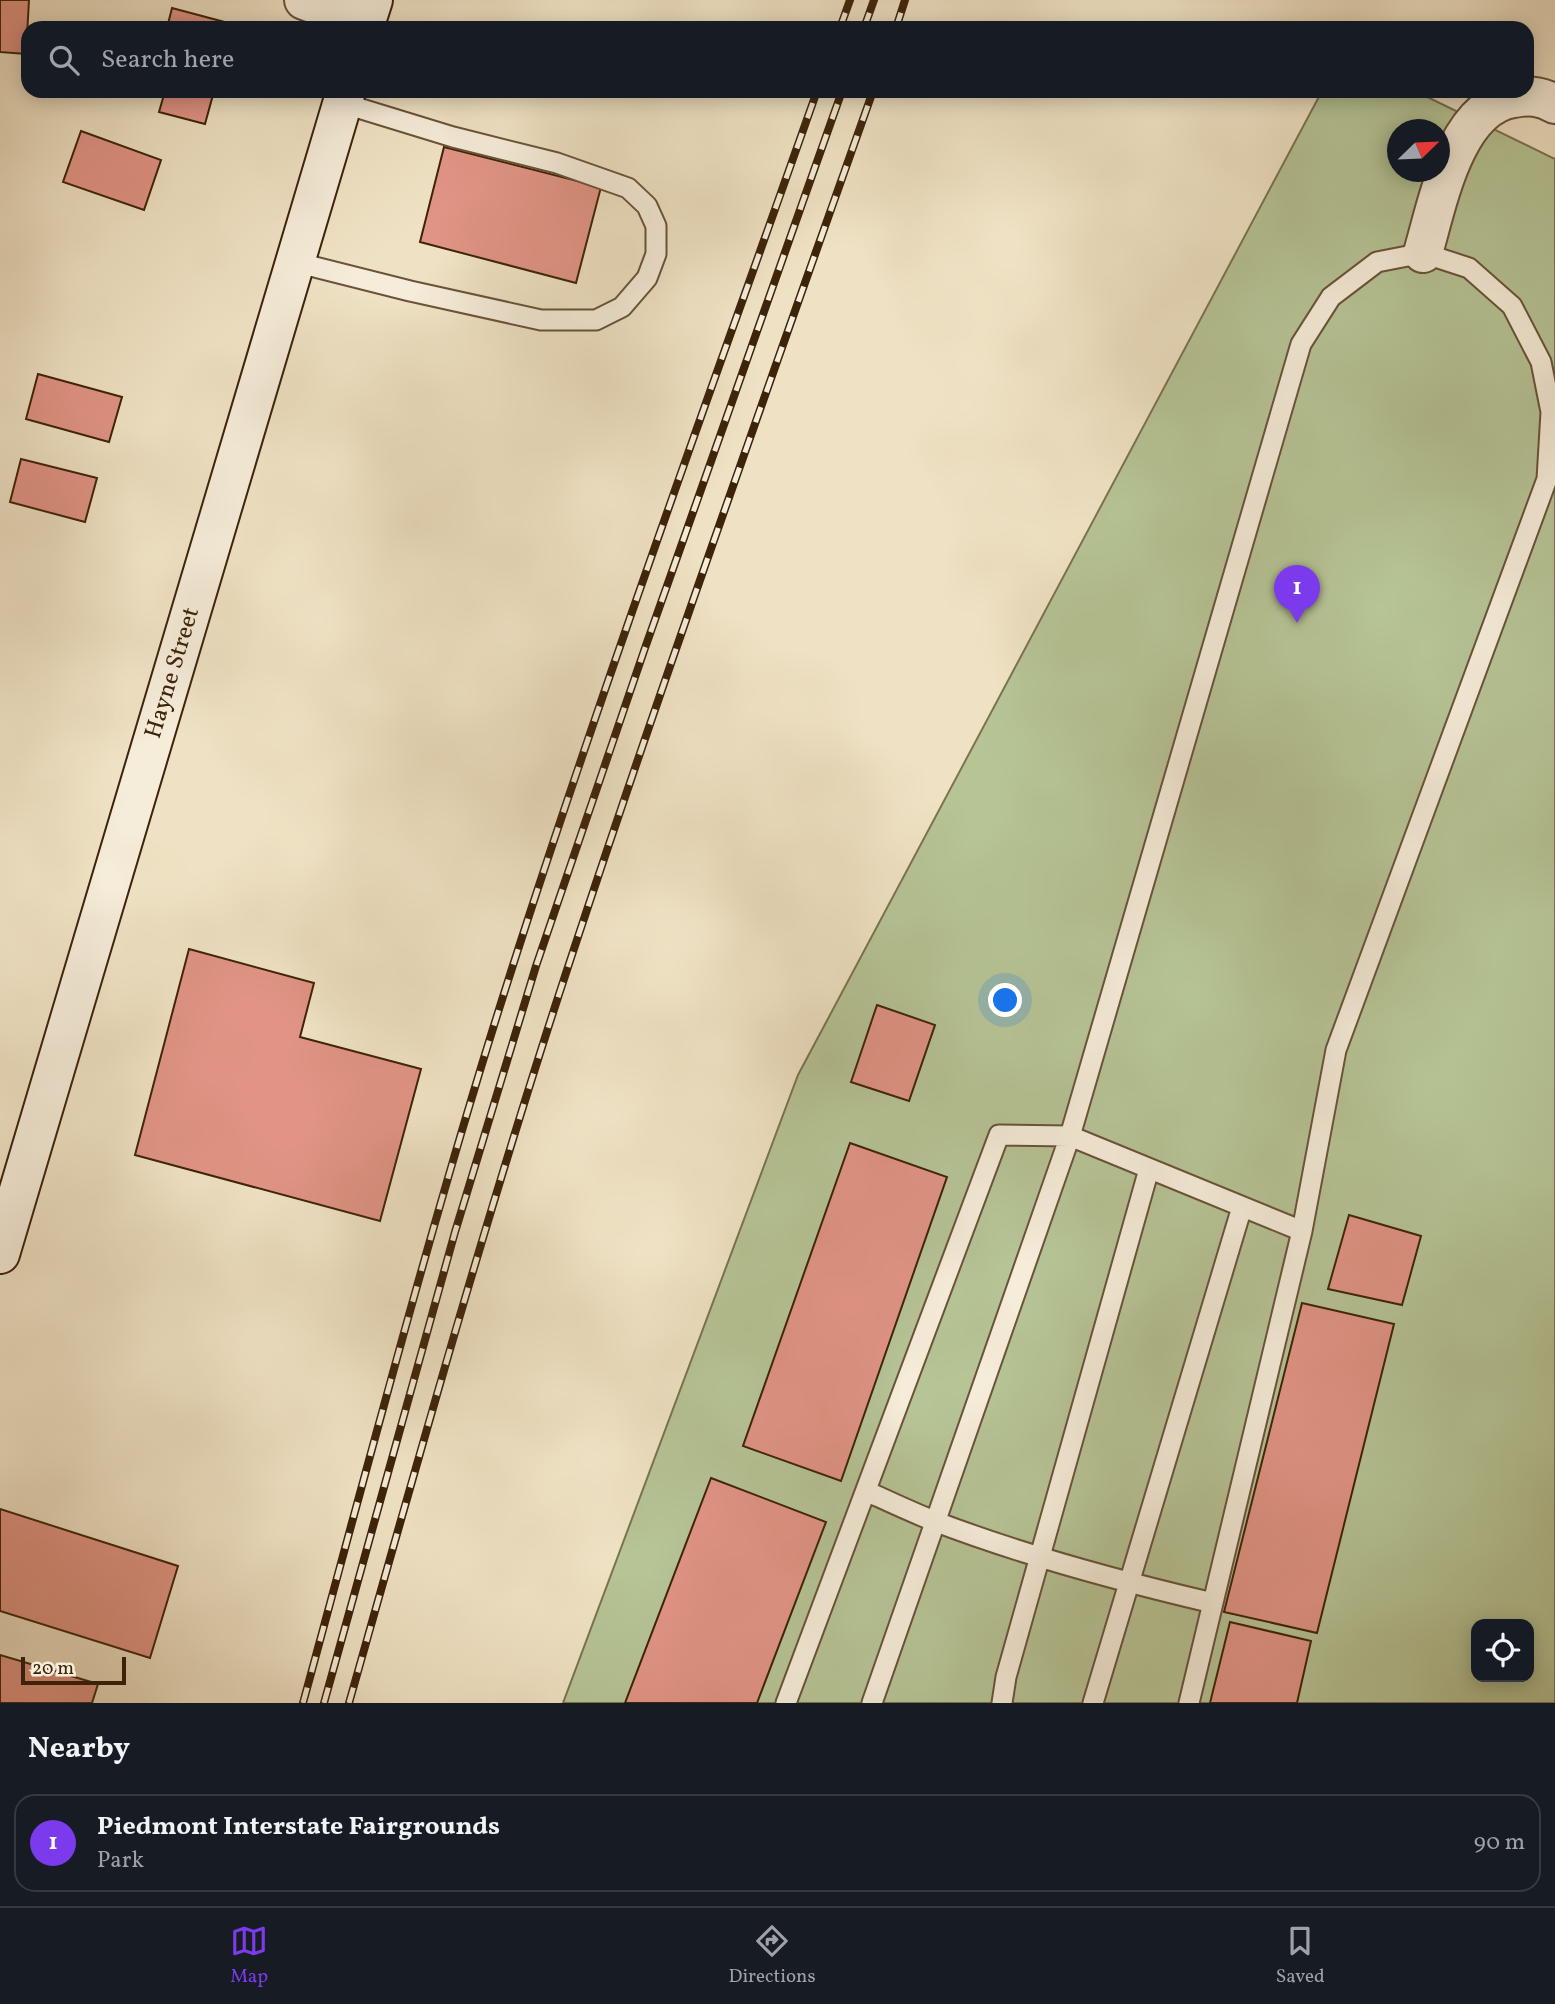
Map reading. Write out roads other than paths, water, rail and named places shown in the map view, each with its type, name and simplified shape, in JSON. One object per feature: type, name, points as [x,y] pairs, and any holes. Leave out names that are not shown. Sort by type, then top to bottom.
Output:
[{"type":"street","points":[[304,0],[367,17]]},
{"type":"street","points":[[1534,96],[1544,97],[1555,104]]},
{"type":"street","name":"Hayne Street","points":[[0,1254],[344,98]]},
{"type":"street","points":[[1423,253],[1451,158],[1482,111],[1510,98]]},
{"type":"lane","points":[[295,262],[541,320],[596,320],[622,307],[647,278],[656,254],[656,226],[652,216],[647,206],[628,188],[557,163],[453,137],[347,98]]},
{"type":"lane","points":[[872,1703],[1070,1136],[1301,344],[1331,297],[1377,262],[1423,253],[1469,268],[1512,306],[1541,362],[1551,412],[1547,479],[1336,1050],[1302,1231],[1189,1703]]},
{"type":"lane","points":[[786,1703],[999,1135],[1070,1136],[1302,1231]]},
{"type":"lane","points":[[1002,1703],[1006,1677],[1149,1168]]},
{"type":"lane","points":[[1093,1703],[1242,1207]]},
{"type":"lane","points":[[866,1491],[934,1521],[1040,1556],[1129,1583],[1213,1603]]},
{"type":"railway","points":[[842,21],[850,0]]},
{"type":"railway","points":[[866,21],[874,0]]},
{"type":"railway","points":[[898,21],[905,0]]},
{"type":"railway","points":[[303,1703],[431,1236],[515,959],[625,632],[815,98]]},
{"type":"railway","points":[[324,1703],[455,1232],[536,966],[840,98]]},
{"type":"railway","points":[[349,1703],[480,1247],[565,976],[678,643],[871,98]]},
{"type":"place","name":"Piedmont Interstate Fairgrounds","points":[[1297,623]]}]
